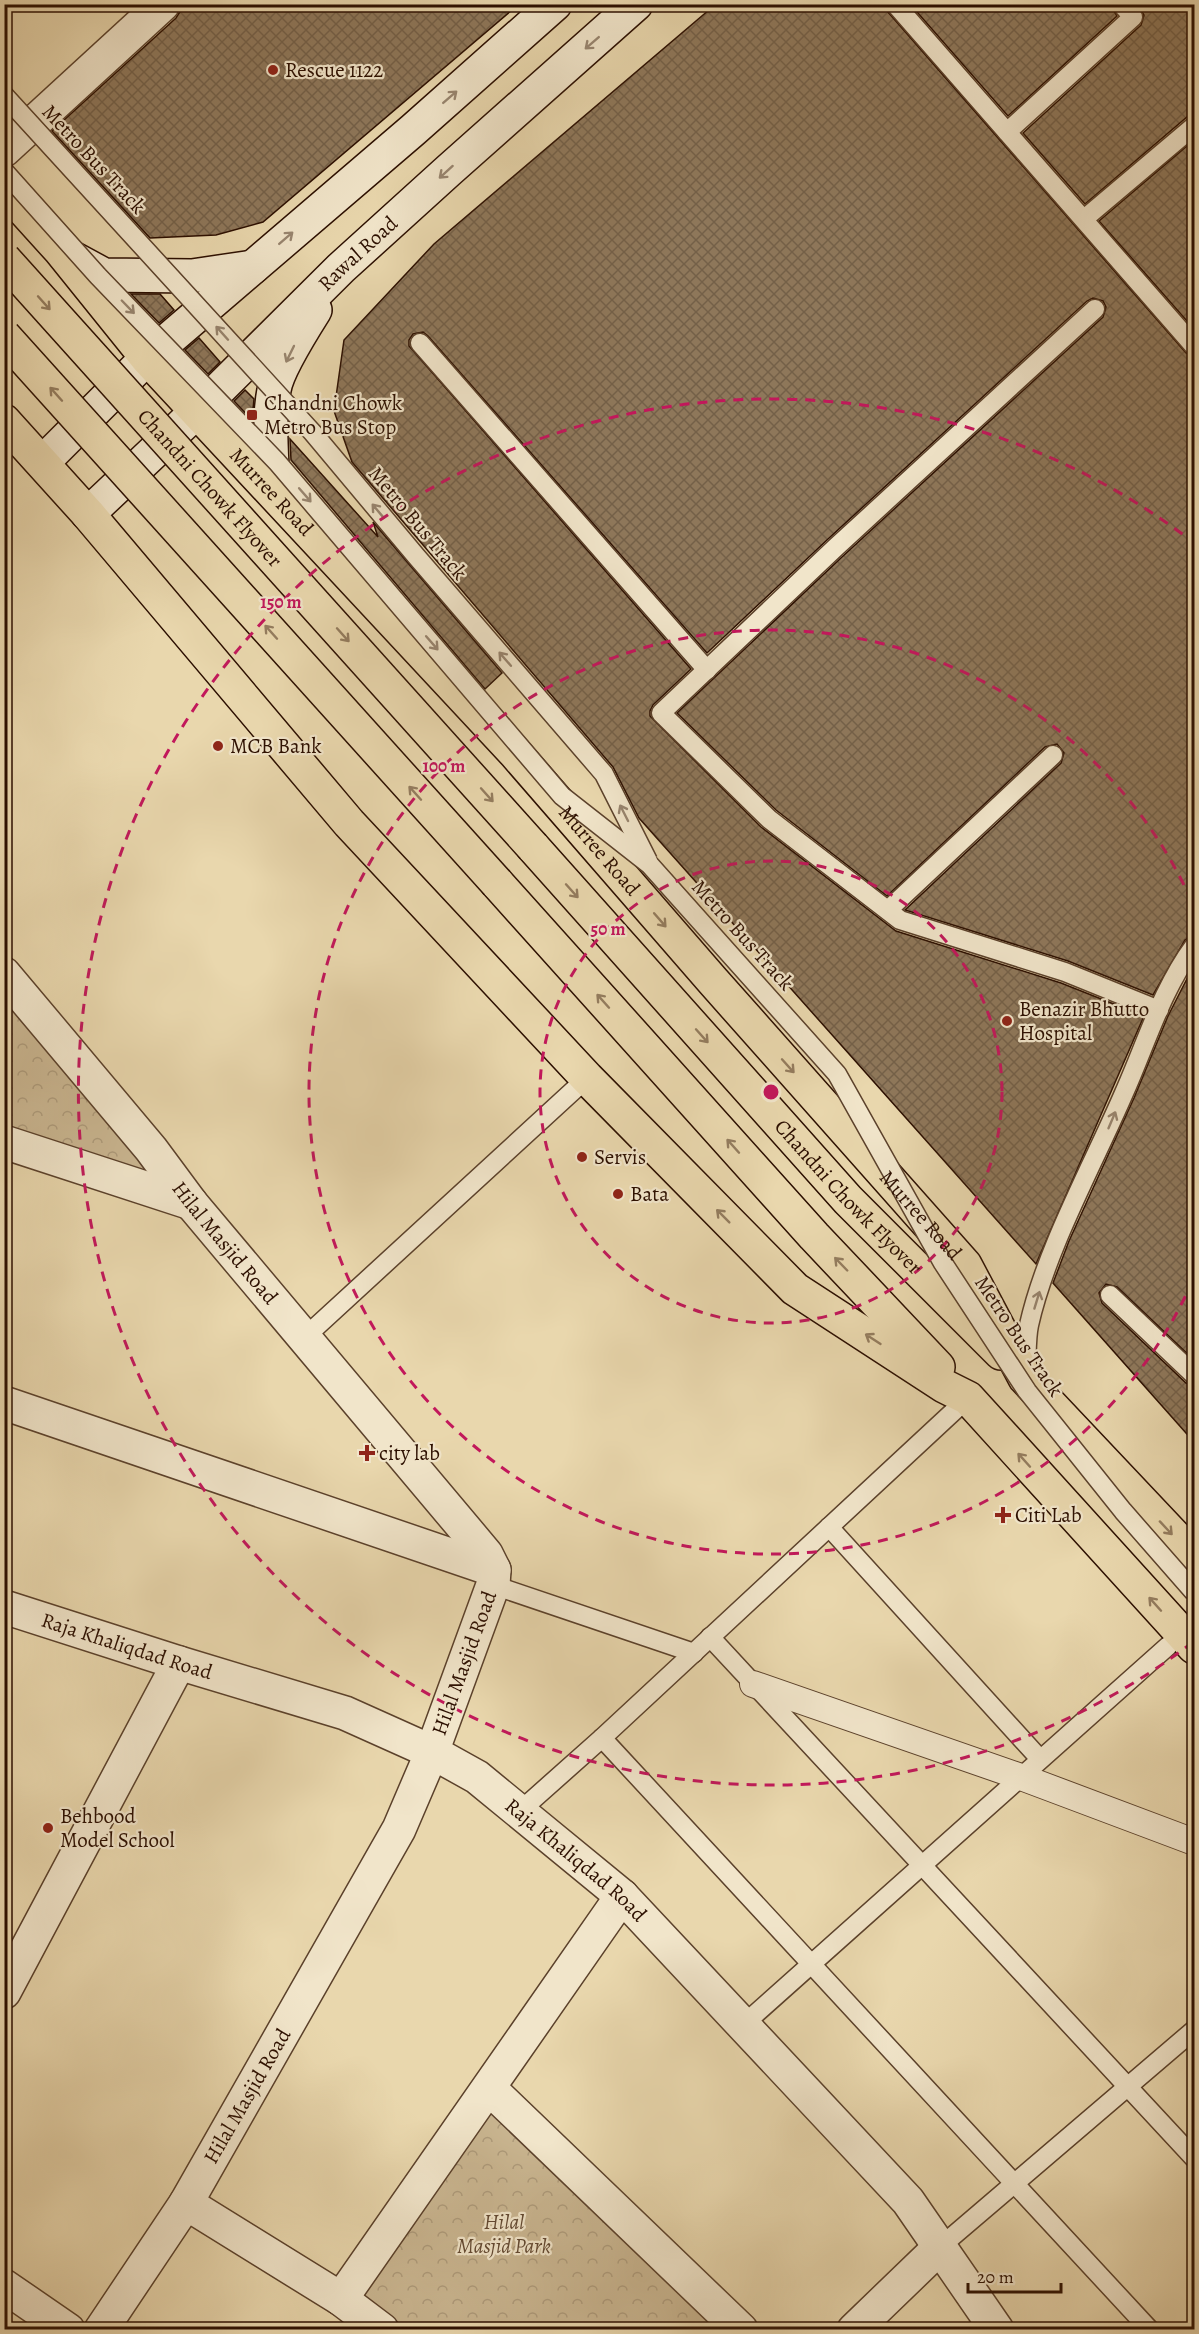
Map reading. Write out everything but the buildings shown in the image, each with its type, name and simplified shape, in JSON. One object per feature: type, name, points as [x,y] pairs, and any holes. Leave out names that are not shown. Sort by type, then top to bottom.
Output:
[{"type":"main road","name":"Murree Road","points":[[4,188],[60,250],[147,358],[515,753],[965,1265],[1025,1378],[1194,1557]]},
{"type":"main road","name":"Chandni Chowk Flyover","points":[[4,259],[848,1200],[1025,1378]]},
{"type":"main road","points":[[4,336],[814,1236],[969,1398],[1181,1646]]},
{"type":"main road","points":[[4,421],[88,514],[350,823],[586,1078],[795,1289],[944,1386],[969,1398]]},
{"type":"street","points":[[4,150],[163,4]]},
{"type":"street","points":[[43,462],[147,358],[555,4]]},
{"type":"street","name":"Rawal Road","points":[[88,514],[196,412],[341,268],[636,4]]},
{"type":"street","points":[[60,250],[104,275],[192,276],[253,267]]},
{"type":"street","points":[[273,495],[271,436],[274,387],[297,339],[341,268]]},
{"type":"street","name":"Hilal Masjid Road","points":[[4,974],[151,1149],[190,1203],[486,1554],[493,1577],[432,1752],[399,1829],[186,2203],[101,2330]]},
{"type":"street","points":[[4,1142],[190,1203]]},
{"type":"street","points":[[4,1403],[493,1577]]},
{"type":"street","name":"Raja Khaliqdad Road","points":[[4,1607],[345,1713],[432,1752],[477,1777],[622,1896],[908,2201],[997,2330]]},
{"type":"street","points":[[4,1992],[179,1663]]},
{"type":"street","points":[[753,1684],[1021,1777],[1194,1842]]},
{"type":"street","points":[[341,2300],[622,1896]]},
{"type":"street","points":[[489,2088],[741,2330]]},
{"type":"street","points":[[186,2203],[341,2300],[382,2330]]},
{"type":"street","points":[[854,2330],[940,2247]]},
{"type":"street","points":[[4,2286],[68,2330]]},
{"type":"lane","points":[[1007,132],[1133,17],[1121,4]]},
{"type":"lane","points":[[896,5],[1194,346]]},
{"type":"lane","name":"Metro Bus Track","points":[[4,95],[313,433],[604,774],[650,865]]},
{"type":"lane","points":[[1084,219],[1194,126]]},
{"type":"lane","name":"Metro Bus Track","points":[[4,171],[98,276],[277,462],[562,795],[650,865],[837,1074],[944,1263],[1027,1391],[1123,1512],[1194,1592]]},
{"type":"lane","points":[[1095,309],[661,712],[769,819],[900,920],[1065,972],[1159,1010]]},
{"type":"lane","points":[[420,343],[707,670]]},
{"type":"lane","points":[[888,910],[1053,755]]},
{"type":"lane","points":[[1025,1378],[1029,1326],[1044,1277],[1173,978],[1194,946]]},
{"type":"lane","points":[[305,1337],[586,1078]]},
{"type":"lane","points":[[1110,1295],[1194,1375]]},
{"type":"lane","points":[[520,1811],[969,1398]]},
{"type":"lane","points":[[830,1527],[1040,1760]]},
{"type":"lane","points":[[493,1577],[694,1653]]},
{"type":"lane","points":[[710,1637],[1194,2158]]},
{"type":"lane","points":[[743,2025],[1040,1760],[1181,1646]]},
{"type":"lane","points":[[602,1738],[1150,2330]]},
{"type":"lane","points":[[940,2247],[1194,2030]]},
{"type":"green space","points":[[5,979],[191,1203],[5,1144]]},
{"type":"green space","name":"Hilal Masjid Park","points":[[489,2088],[741,2329],[382,2329],[341,2299]]},
{"type":"place","name":"Rescue 1122","points":[[273,70]]},
{"type":"place","name":"Chandni Chowk Metro Bus Stop","points":[[252,415]]},
{"type":"place","name":"MCB Bank","points":[[218,746]]},
{"type":"place","name":"Benazir Bhutto Hospital","points":[[1007,1021]]},
{"type":"place","name":"Servis","points":[[582,1157]]},
{"type":"place","name":"Bata","points":[[618,1194]]},
{"type":"place","name":"city lab","points":[[367,1453]]},
{"type":"place","name":"Citi Lab","points":[[1003,1515]]},
{"type":"place","name":"Behbood Model School","points":[[48,1828]]}]
